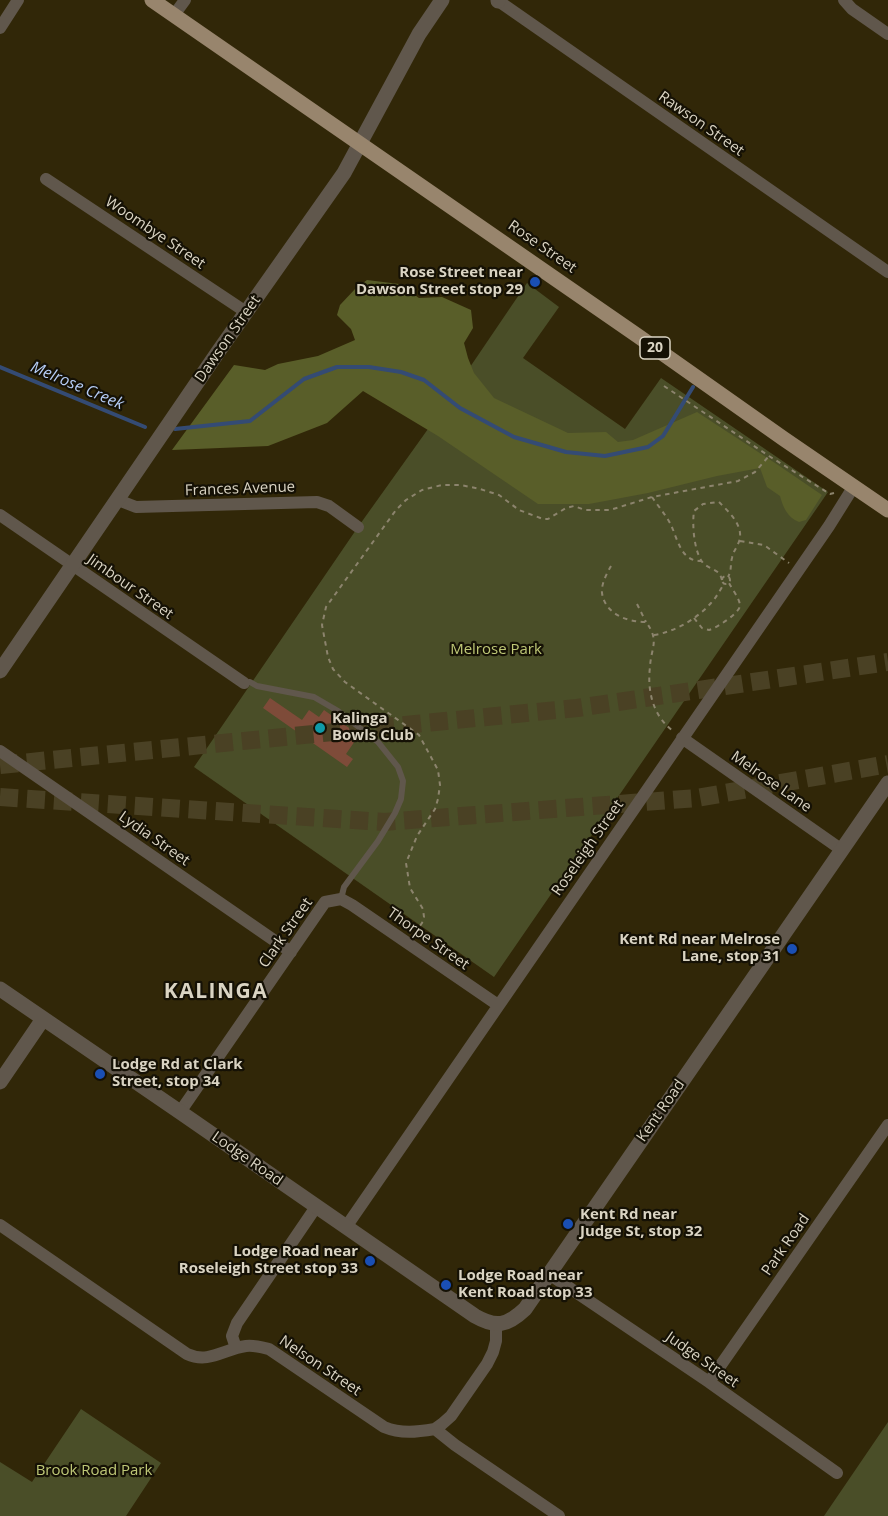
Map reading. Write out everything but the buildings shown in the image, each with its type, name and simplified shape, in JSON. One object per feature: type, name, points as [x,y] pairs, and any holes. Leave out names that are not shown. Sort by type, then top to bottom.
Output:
[{"type":"main road","name":"20","points":[[159,2],[174,15]]},
{"type":"main road","name":"Rose Street","points":[[174,15],[888,510]]},
{"type":"street","points":[[0,27],[18,0]]},
{"type":"street","points":[[174,15],[185,0]]},
{"type":"street","name":"Dawson Street","points":[[0,671],[344,173],[416,39],[442,0]]},
{"type":"street","name":"Rawson Street","points":[[498,0],[888,272]]},
{"type":"street","points":[[844,0],[852,9],[888,34]]},
{"type":"street","name":"Woombye Street","points":[[46,178],[246,312]]},
{"type":"street","name":"Roseleigh Street","points":[[346,1227],[854,486]]},
{"type":"street","name":"Frances Avenue","points":[[118,500],[136,507],[316,502],[328,506],[358,527]]},
{"type":"street","name":"Jimbour Street","points":[[0,516],[244,683]]},
{"type":"street","name":"Melrose Lane","points":[[682,738],[842,850]]},
{"type":"street","name":"Lydia Street","points":[[0,752],[291,951]]},
{"type":"street","name":"Kent Road","points":[[496,1324],[506,1323],[525,1309],[888,783]]},
{"type":"street","name":"Thorpe Street","points":[[341,900],[352,905],[498,1005]]},
{"type":"street","name":"Clark Street","points":[[180,1112],[325,902],[341,900]]},
{"type":"street","name":"Lodge Road","points":[[0,989],[474,1316],[485,1322],[496,1324]]},
{"type":"street","points":[[0,1082],[43,1019]]},
{"type":"street","name":"Park Road","points":[[709,1382],[888,1125]]},
{"type":"street","points":[[236,1348],[232,1336],[237,1323],[316,1207]]},
{"type":"street","name":"Nelson Street","points":[[0,1225],[195,1358],[213,1356],[248,1345],[269,1349],[373,1421],[393,1431],[403,1433],[435,1429]]},
{"type":"street","name":"Judge Street","points":[[549,1274],[709,1382],[837,1473]]},
{"type":"street","points":[[496,1324],[496,1341],[487,1364],[451,1416],[435,1429],[559,1516]]},
{"type":"lane","points":[[244,683],[250,682],[257,686],[314,697],[338,711],[378,742],[398,767],[403,781],[401,799],[378,841],[344,887],[341,900]]},
{"type":"path","points":[[664,386],[830,494],[854,486]]},
{"type":"path","points":[[408,943],[424,917],[423,909],[410,888],[406,863],[417,836],[435,809],[440,785],[438,770],[419,735],[345,682],[333,669],[328,657],[322,625],[326,607],[396,510],[406,500],[422,490],[442,484],[461,485],[499,495],[519,510],[548,519],[574,506],[585,510],[609,510],[652,497],[738,481],[755,472],[769,456]]},
{"type":"path","points":[[652,497],[671,525],[685,556],[690,560],[702,561]]},
{"type":"path","points":[[693,618],[702,628],[709,630],[736,612],[740,606],[728,577],[731,572],[730,561],[733,552],[740,541],[739,526],[719,502],[703,504],[694,511],[692,522],[697,552],[707,566],[720,574],[724,584]]},
{"type":"path","points":[[740,541],[764,545],[799,569]]},
{"type":"path","points":[[611,566],[601,591],[607,604],[622,618],[634,622],[646,622]]},
{"type":"path","points":[[722,580],[725,576],[728,577]]},
{"type":"path","points":[[654,635],[666,633],[693,618],[711,603],[724,584],[729,583]]},
{"type":"path","points":[[637,604],[654,635],[650,666],[651,697],[660,718],[667,727],[682,738]]},
{"type":"green space","points":[[367,280],[399,284],[419,298],[442,297],[471,310],[473,328],[464,343],[474,373],[494,398],[568,433],[606,432],[618,442],[633,440],[697,412],[822,495],[806,520],[799,522],[786,511],[780,496],[767,487],[760,468],[589,504],[538,504],[438,436],[363,391],[327,423],[268,446],[172,450],[234,365],[265,370],[278,364],[318,356],[355,340],[351,329],[337,315],[340,305]]},
{"type":"green space","name":"Melrose Park","points":[[527,283],[559,307],[523,358],[625,429],[661,378],[828,492],[494,977],[194,767]]},
{"type":"green space","name":"Brook Road Park","points":[[81,1409],[161,1463],[126,1516],[0,1516],[0,1462],[32,1482]]},
{"type":"green space","points":[[888,1422],[888,1516],[824,1516]]},
{"type":"waterway","name":"Melrose Creek","points":[[0,367],[145,427]]},
{"type":"waterway","name":"Melrose Creek","points":[[175,429],[250,421],[304,379],[337,367],[369,367],[401,372],[424,380],[460,408],[514,437],[566,452],[605,456],[648,447],[663,436],[693,387]]},
{"type":"tunnel","points":[[0,765],[577,708],[888,662]]},
{"type":"tunnel","points":[[0,797],[384,822],[697,798],[888,764]]},
{"type":"place","name":"Rose Street near Dawson Street stop 29","points":[[535,282]]},
{"type":"place","name":"Kalinga Bowls Club","points":[[320,728]]},
{"type":"place","name":"Kent Rd near Melrose Lane, stop 31","points":[[792,949]]},
{"type":"place","name":"Lodge Rd at Clark Street, stop 34","points":[[100,1074]]},
{"type":"place","name":"Kent Rd near Judge St, stop 32","points":[[568,1224]]},
{"type":"place","name":"Lodge Road near Roseleigh Street stop 33","points":[[370,1261]]},
{"type":"place","name":"Lodge Road near Kent Road stop 33","points":[[446,1285]]},
{"type":"district","name":"KALINGA","points":[[216,992]]}]
